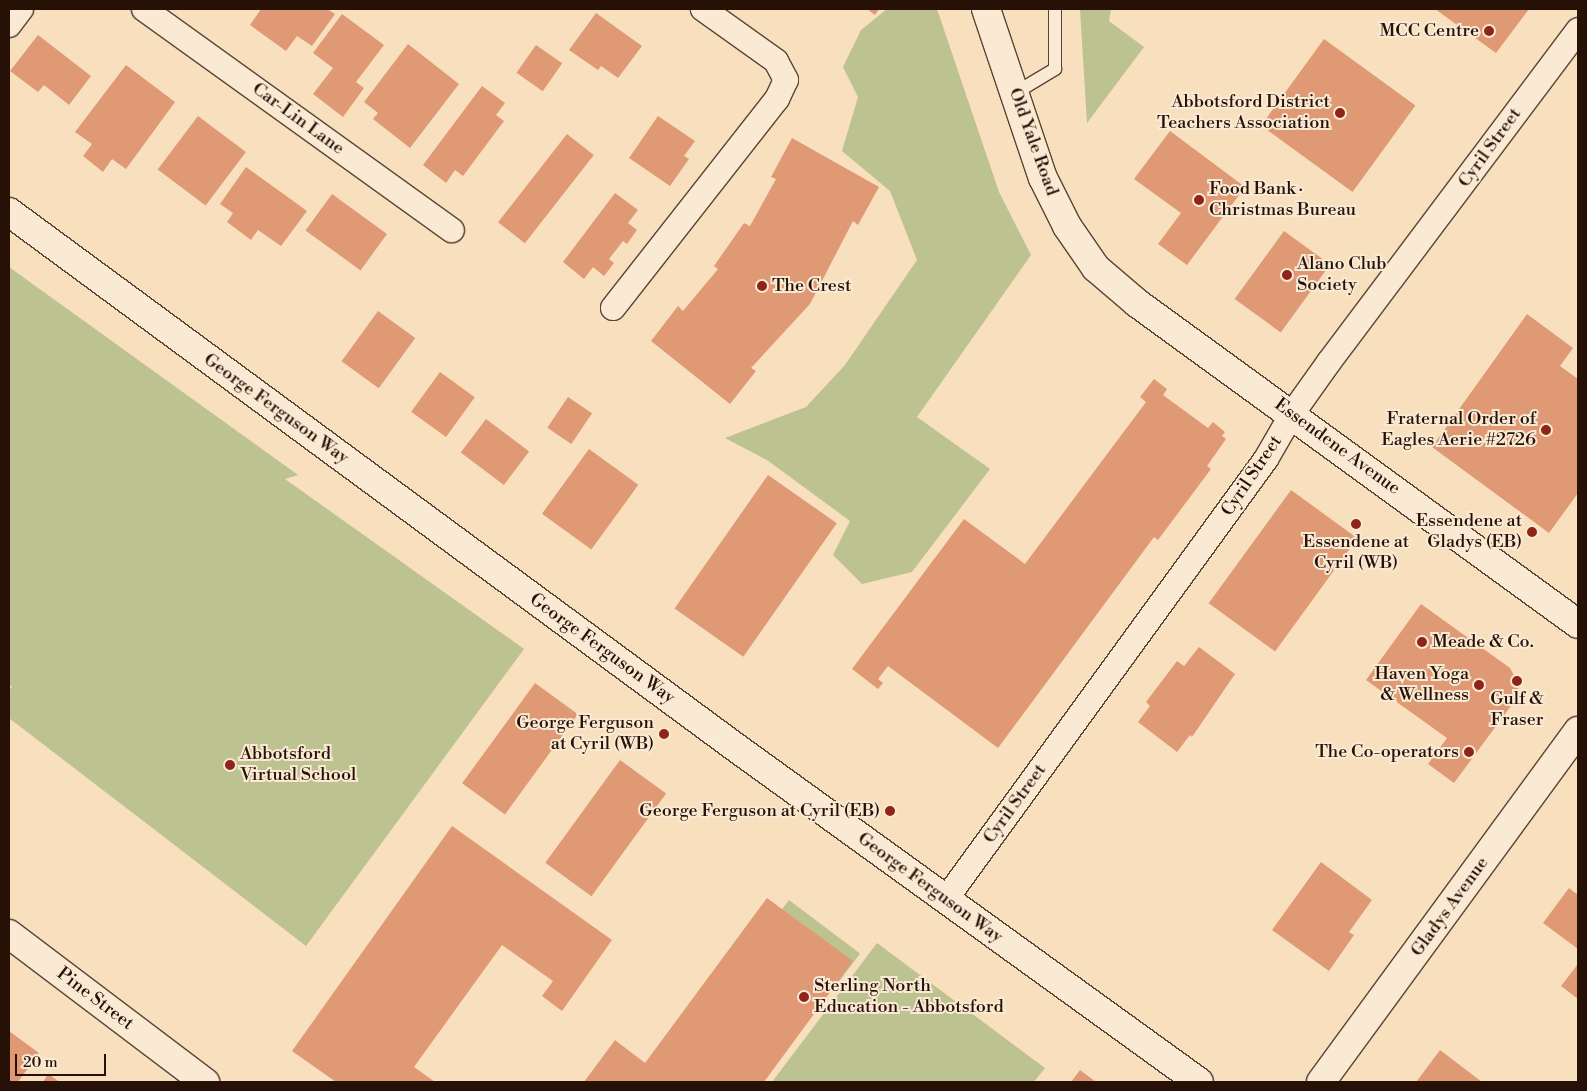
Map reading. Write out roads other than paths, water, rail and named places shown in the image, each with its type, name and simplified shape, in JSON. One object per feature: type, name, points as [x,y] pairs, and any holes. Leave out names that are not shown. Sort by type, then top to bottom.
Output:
[{"type":"main road","name":"Old Yale Road","points":[[986,9],[1043,178],[1067,226],[1096,268]]},
{"type":"main road","name":"George Ferguson Way","points":[[9,212],[946,899],[1199,1082]]},
{"type":"main road","name":"Essendene Avenue","points":[[1096,268],[1136,303],[1292,414],[1578,624]]},
{"type":"main road","name":"Gladys Avenue","points":[[1321,1082],[1578,731]]},
{"type":"main road","name":"Pine Street","points":[[9,934],[205,1082]]},
{"type":"street","points":[[9,26],[21,9]]},
{"type":"street","name":"Car-Lin Lane","points":[[144,9],[452,230]]},
{"type":"street","points":[[613,308],[777,99],[786,80],[776,61],[703,9]]},
{"type":"street","name":"Cyril Street","points":[[946,899],[1266,459],[1292,414],[1578,30]]},
{"type":"lane","points":[[1015,93],[1055,69],[1055,9]]},
{"type":"place","name":"MCC Centre","points":[[1489,31]]},
{"type":"place","name":"Abbotsford District Teachers Association","points":[[1340,113]]},
{"type":"place","name":"Food Bank · Christmas Bureau","points":[[1199,200]]},
{"type":"place","name":"Alano Club Society","points":[[1287,275]]},
{"type":"place","name":"The Crest","points":[[762,286]]},
{"type":"place","name":"Fraternal Order of Eagles Aerie #2726","points":[[1546,430]]},
{"type":"place","name":"Essendene at Cyril (WB)","points":[[1356,524]]},
{"type":"place","name":"Essendene at Gladys (EB)","points":[[1532,532]]},
{"type":"place","name":"Meade & Co.","points":[[1422,642]]},
{"type":"place","name":"Gulf & Fraser","points":[[1517,681]]},
{"type":"place","name":"Haven Yoga & Wellness","points":[[1479,685]]},
{"type":"place","name":"George Ferguson at Cyril (WB)","points":[[664,734]]},
{"type":"place","name":"The Co-operators","points":[[1469,752]]},
{"type":"place","name":"Abbotsford Virtual School","points":[[230,765]]},
{"type":"place","name":"George Ferguson at Cyril (EB)","points":[[890,811]]},
{"type":"place","name":"Sterling North Education - Abbotsford","points":[[804,997]]}]
